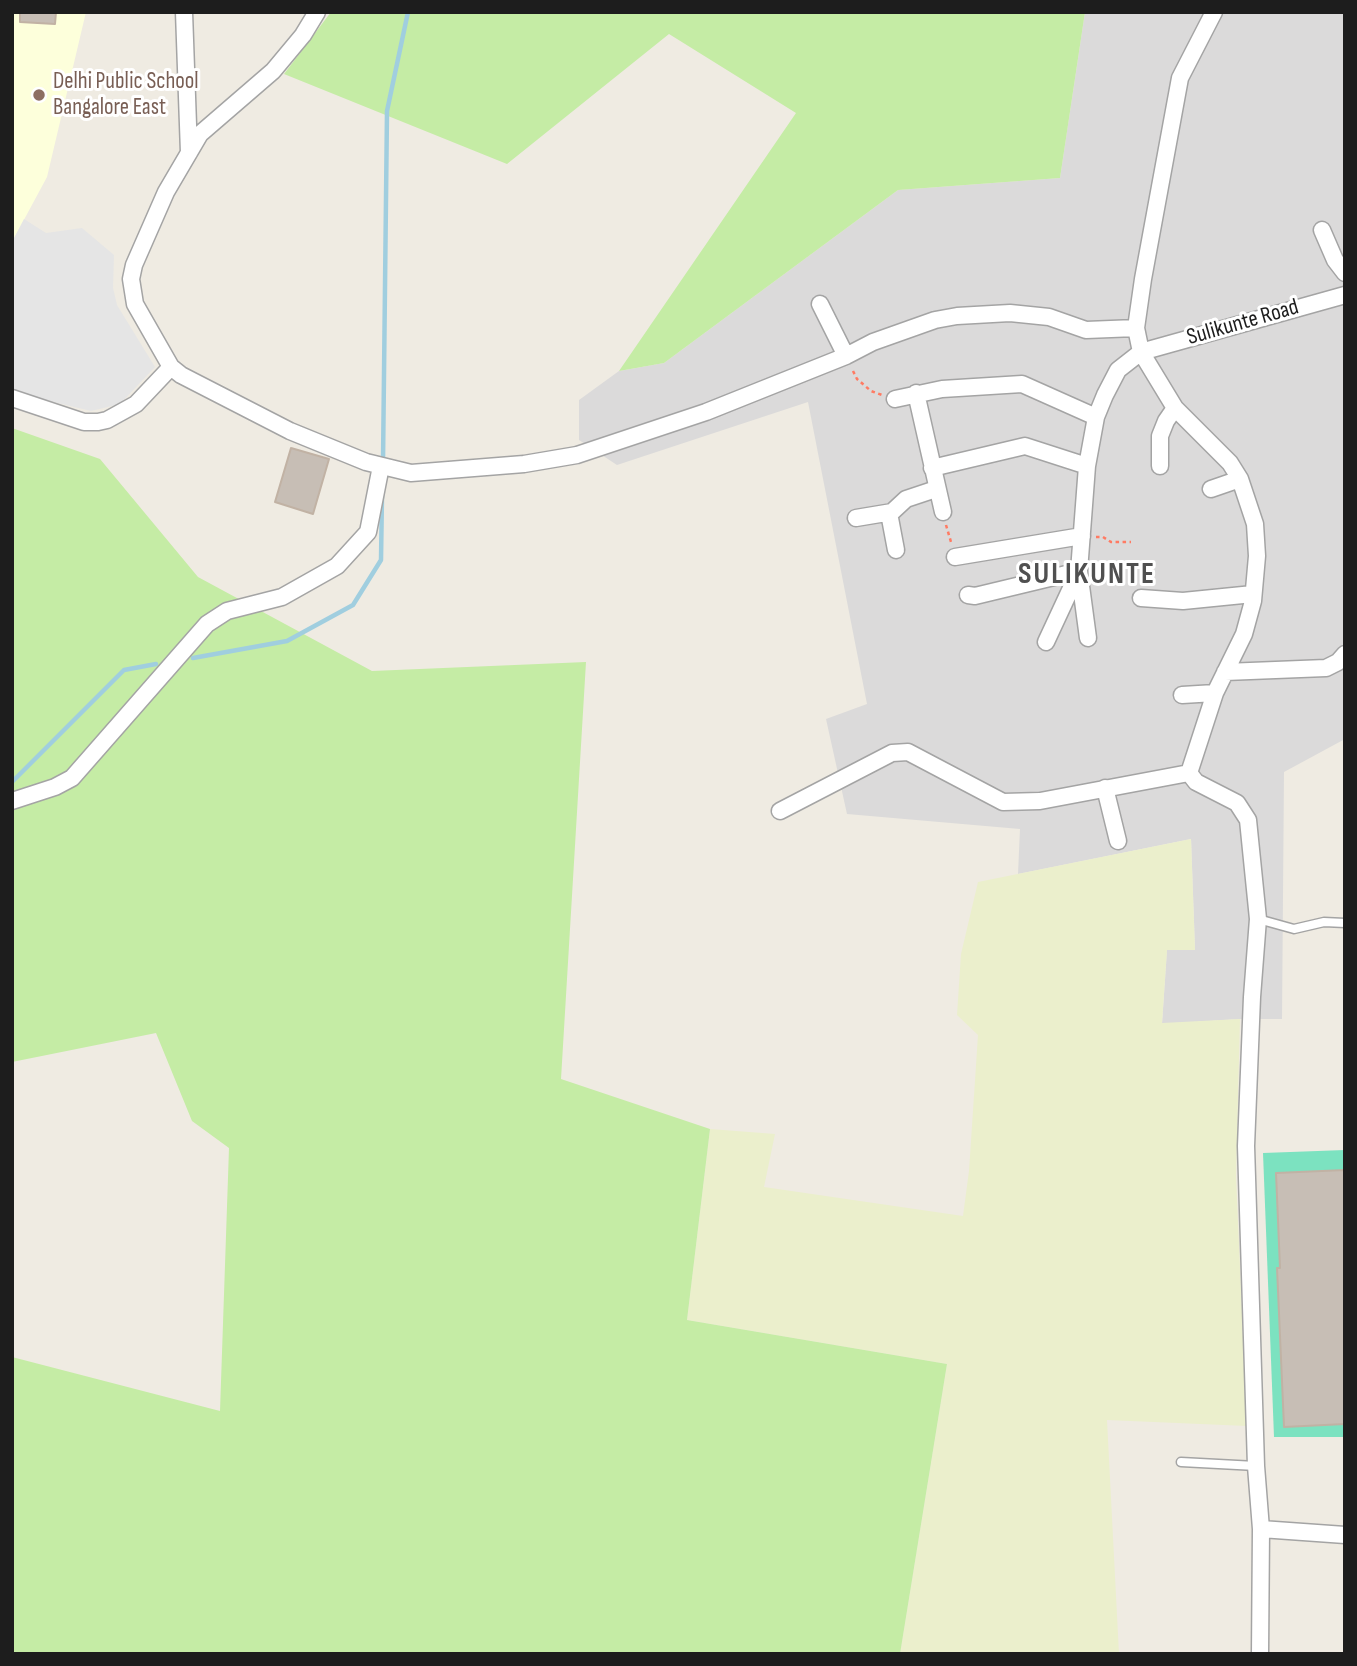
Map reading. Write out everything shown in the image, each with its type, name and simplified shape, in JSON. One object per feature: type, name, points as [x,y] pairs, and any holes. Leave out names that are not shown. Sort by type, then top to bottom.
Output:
[{"type":"street","points":[[184,12],[189,153]]},
{"type":"street","points":[[317,12],[303,35],[273,71],[204,130],[166,192],[134,265],[131,279],[135,304],[171,367],[181,375],[295,434],[385,467],[420,473],[524,464],[577,455],[706,412],[846,356],[873,342],[935,320],[1010,313],[1049,317],[1086,330],[1136,328]]},
{"type":"street","points":[[1189,773],[1215,693],[1244,634],[1258,556],[1255,524],[1240,479],[1230,463],[1175,408],[1141,352],[1136,328],[1181,78],[1214,12]]},
{"type":"street","points":[[1322,230],[1335,260],[1345,273]]},
{"type":"street","name":"Sulikunte Road","points":[[1141,352],[1345,295]]},
{"type":"street","points":[[820,304],[846,356]]},
{"type":"street","points":[[1088,638],[1079,571],[1087,466],[1096,417],[1118,369],[1141,352]]},
{"type":"street","points":[[12,398],[84,422],[98,422],[136,404],[171,367]]},
{"type":"street","points":[[895,399],[942,389],[1022,384],[1096,417]]},
{"type":"street","points":[[916,393],[943,512]]},
{"type":"street","points":[[1160,466],[1160,436],[1175,408]]},
{"type":"street","points":[[932,468],[1025,446],[1087,466]]},
{"type":"street","points":[[12,801],[55,788],[72,778],[207,624],[227,611],[282,597],[337,566],[368,532],[385,467]]},
{"type":"street","points":[[1211,489],[1240,479]]},
{"type":"street","points":[[856,518],[889,513],[906,499],[936,489]]},
{"type":"street","points":[[889,513],[896,550]]},
{"type":"street","points":[[955,557],[1082,536]]},
{"type":"street","points":[[968,595],[975,596],[1079,571]]},
{"type":"street","points":[[1046,642],[1079,571]]},
{"type":"street","points":[[1141,598],[1160,597],[1183,601],[1253,594]]},
{"type":"street","points":[[1225,672],[1325,668],[1338,662],[1345,654]]},
{"type":"street","points":[[1182,695],[1215,693]]},
{"type":"street","points":[[780,811],[892,753],[908,752],[1003,802],[1040,801],[1189,773]]},
{"type":"street","points":[[1189,773],[1196,782],[1237,803],[1248,820],[1258,919],[1246,1146],[1256,1466],[1261,1529],[1260,1654]]},
{"type":"street","points":[[1105,788],[1118,841]]},
{"type":"street","points":[[1261,1529],[1345,1535]]},
{"type":"lane","points":[[1258,919],[1286,928],[1324,922],[1345,923]]},
{"type":"lane","points":[[1181,1462],[1256,1466]]},
{"type":"path","points":[[846,356],[858,379],[871,390],[895,399]]},
{"type":"path","points":[[943,512],[955,557]]},
{"type":"path","points":[[1082,536],[1103,537],[1111,542],[1131,542]]},
{"type":"shaded area","name":"Delhi Public School Bangalore East","points":[[12,12],[86,12],[47,177],[12,242]]},
{"type":"shaded area","points":[[1085,12],[1343,12],[1345,19],[1345,739],[1284,772],[1282,1019],[1162,1024],[1167,949],[1195,950],[1191,839],[1018,874],[1020,829],[847,814],[826,719],[867,704],[808,402],[617,465],[579,440],[579,400],[619,371],[664,363],[898,190],[1060,178]]},
{"type":"shaded area","points":[[24,219],[46,233],[82,228],[114,255],[113,288],[117,305],[155,367],[120,404],[91,411],[12,392],[12,242]]},
{"type":"shaded area","points":[[1191,839],[1195,950],[1167,950],[1162,1023],[1240,1019],[1236,1176],[1247,1426],[1107,1420],[1119,1654],[900,1654],[947,1364],[687,1320],[710,1129],[775,1134],[764,1187],[963,1216],[969,1171],[978,1035],[957,1015],[961,954],[978,882]]},
{"type":"green space","points":[[331,12],[1085,12],[1060,178],[898,190],[664,363],[619,371],[796,113],[669,34],[507,164],[284,74]]},
{"type":"green space","points":[[12,428],[100,459],[198,577],[372,671],[586,662],[561,1079],[710,1129],[687,1320],[947,1364],[900,1654],[12,1654],[12,1357],[220,1411],[229,1148],[192,1121],[156,1033],[12,1062]]},
{"type":"green space","points":[[1345,1150],[1345,1437],[1274,1437],[1263,1153]]},
{"type":"building","points":[[20,12],[56,12],[55,24],[20,22]]},
{"type":"building","points":[[291,448],[329,459],[313,514],[275,502]]},
{"type":"building","points":[[1345,1170],[1345,1424],[1284,1427],[1276,1173]]},
{"type":"waterway","points":[[383,462],[387,111],[408,12]]},
{"type":"waterway","points":[[193,658],[287,641],[353,605],[381,560],[382,495]]},
{"type":"waterway","points":[[12,782],[124,670],[156,664]]},
{"type":"place","name":"Delhi Public School Bangalore East","points":[[39,95]]},
{"type":"district","name":"SULIKUNTE","points":[[1087,575]]}]
